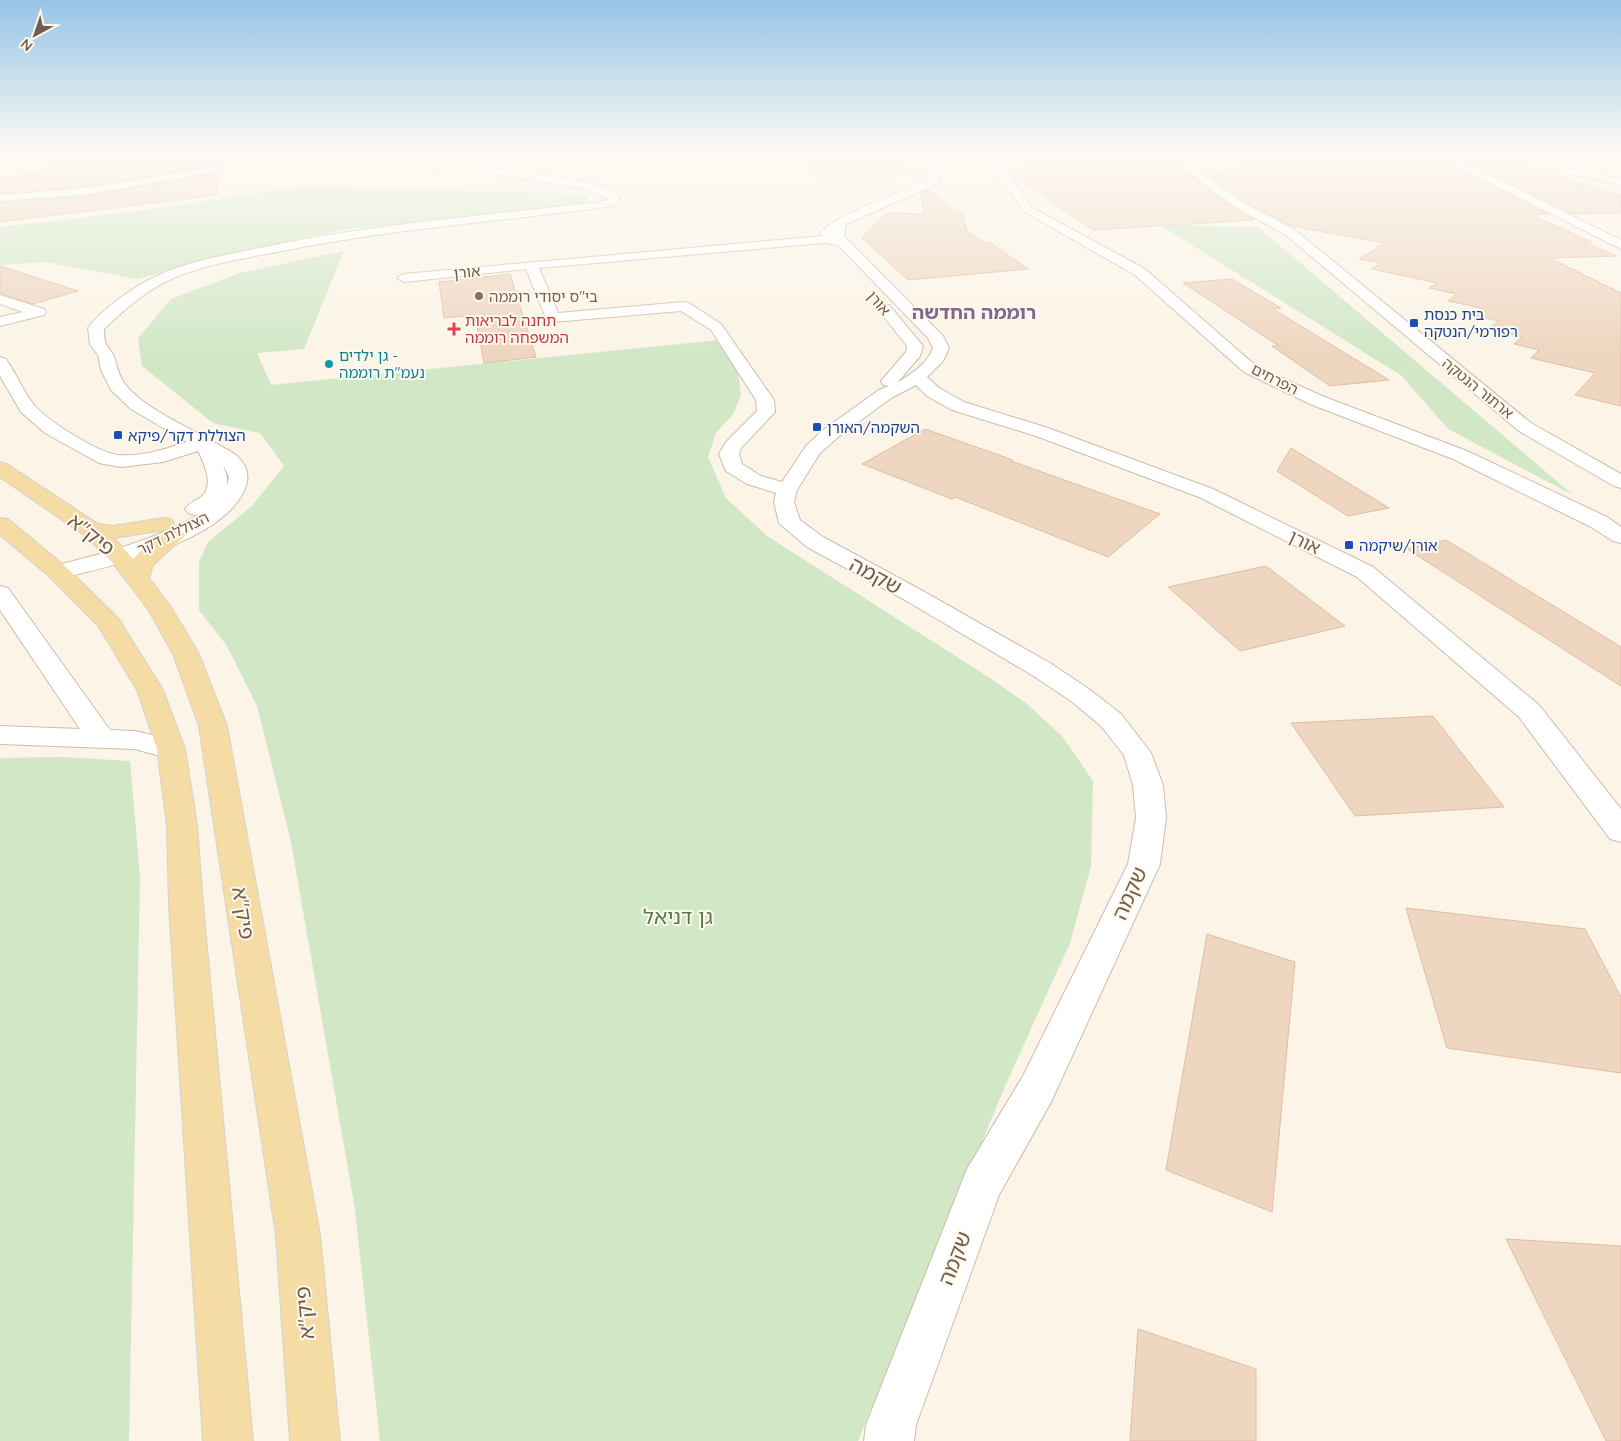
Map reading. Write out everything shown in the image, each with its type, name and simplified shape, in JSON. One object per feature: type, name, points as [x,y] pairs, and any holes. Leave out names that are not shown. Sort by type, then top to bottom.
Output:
[{"type":"main road","name":"פיק\"א","points":[[0,468],[92,530],[122,560],[158,608],[186,654],[213,726],[298,1235],[315,1441]]},
{"type":"main road","points":[[0,524],[58,572],[109,623],[150,690],[171,749],[182,825],[186,905],[228,1441]]},
{"type":"main road","points":[[92,530],[113,532],[168,530]]},
{"type":"main road","points":[[122,560],[142,562],[168,530]]},
{"type":"street","points":[[203,443],[137,406],[118,386],[109,370],[110,347],[98,344],[96,328],[115,309],[163,278],[232,258],[342,235],[464,221]]},
{"type":"street","points":[[119,323],[166,288],[191,276],[216,268],[337,241],[496,221]]},
{"type":"street","name":"הפרחים","points":[[1050,221],[1140,272],[1250,369],[1316,400],[1460,455],[1599,522],[1621,536]]},
{"type":"street","name":"ארתור הנטקה","points":[[1269,221],[1291,233],[1526,427],[1621,482]]},
{"type":"street","points":[[1573,221],[1621,245]]},
{"type":"street","points":[[824,239],[829,230],[841,222]]},
{"type":"street","points":[[841,222],[838,236],[842,242]]},
{"type":"street","name":"אורן","points":[[824,239],[863,284]]},
{"type":"street","name":"אורן","points":[[404,278],[824,239],[842,242],[935,336],[941,348],[937,358],[918,376],[903,386],[884,394]]},
{"type":"street","points":[[531,265],[553,318],[684,306],[716,327],[765,400],[766,412],[733,446],[729,454],[733,467],[754,480],[787,490],[813,450],[830,434],[884,394]]},
{"type":"street","points":[[0,299],[39,312],[0,322]]},
{"type":"street","name":"אורן","points":[[876,299],[915,346],[914,353],[888,382],[884,394]]},
{"type":"street","points":[[0,362],[27,408],[51,429],[106,459],[121,461],[163,456],[203,443]]},
{"type":"street","name":"אורן","points":[[918,376],[933,392],[958,406]]},
{"type":"street","name":"אורן","points":[[884,394],[910,396],[958,406],[1042,432],[1206,493],[1365,572],[1529,711],[1621,831]]},
{"type":"street","name":"הצוללת דקר","points":[[58,572],[122,560],[168,530],[183,516],[212,497],[217,482],[216,470],[203,443]]},
{"type":"street","name":"שקמה","points":[[787,490],[784,502],[786,513],[790,523],[802,533],[1041,669],[1080,695],[1111,720],[1137,753],[1148,784],[1151,818],[1144,864],[1037,1088],[982,1184],[892,1425],[889,1441]]},
{"type":"street","points":[[0,593],[101,738]]},
{"type":"street","points":[[0,735],[135,740],[171,749]]},
{"type":"green space","points":[[49,221],[424,221],[347,229],[219,256],[138,279],[45,262],[0,265],[0,227]]},
{"type":"green space","points":[[1154,221],[1164,221],[1168,225],[1258,227],[1573,495],[1448,429],[1402,376]]},
{"type":"green space","name":"גן דניאל","points":[[344,251],[304,349],[257,353],[271,385],[719,340],[738,371],[741,395],[734,413],[716,433],[708,457],[726,498],[767,536],[990,678],[1027,704],[1062,736],[1093,781],[1091,866],[1070,943],[1006,1084],[858,1441],[380,1441],[355,1209],[291,842],[257,706],[227,646],[199,610],[199,562],[208,542],[252,506],[284,466],[260,433],[213,423],[142,366],[138,338],[171,299],[240,273]]},
{"type":"green space","points":[[62,757],[130,761],[140,877],[129,1441],[0,1441],[0,758]]},
{"type":"building","points":[[879,221],[965,221],[967,231],[984,243],[991,243],[1028,269],[908,280],[862,238]]},
{"type":"building","points":[[1080,221],[1235,221],[1093,230]]},
{"type":"building","points":[[1282,221],[1545,221],[1592,242],[1584,242],[1616,256],[1550,258],[1621,293],[1621,406],[1575,395],[1595,373],[1531,358],[1539,350],[1514,344],[1522,337],[1489,329],[1499,321],[1473,315],[1481,308],[1448,301],[1457,294],[1429,288],[1437,283],[1372,269],[1381,263],[1359,259],[1385,243],[1291,226]]},
{"type":"building","points":[[0,266],[78,291],[33,304],[0,293]]},
{"type":"building","points":[[510,274],[536,357],[484,363],[475,315],[444,318],[439,282]]},
{"type":"building","points":[[1232,279],[1281,308],[1273,309],[1389,380],[1330,386],[1272,346],[1279,346],[1183,283]]},
{"type":"building","points":[[925,429],[1160,514],[1108,557],[955,497],[952,499],[862,464]]},
{"type":"building","points":[[1291,448],[1389,508],[1348,516],[1277,471]]},
{"type":"building","points":[[1446,540],[1621,647],[1621,686],[1407,549]]},
{"type":"building","points":[[1266,566],[1345,626],[1240,651],[1168,587]]},
{"type":"building","points":[[1433,716],[1504,807],[1355,816],[1291,723]]},
{"type":"building","points":[[1406,908],[1585,929],[1621,997],[1621,1073],[1447,1048]]},
{"type":"building","points":[[1207,934],[1295,962],[1272,1212],[1166,1170]]},
{"type":"building","points":[[1506,1239],[1621,1246],[1621,1441],[1606,1441]]},
{"type":"building","points":[[1138,1329],[1256,1369],[1256,1441],[1130,1441]]},
{"type":"place","name":"בי\"ס יסודי רוממה","points":[[479,296]]},
{"type":"place","name":"בית כנסת רפורמי/הנטקה","points":[[1414,323]]},
{"type":"place","name":"תחנה לבריאות המשפחה רוממה","points":[[454,329]]},
{"type":"place","name":"גן ילדים - נעמ\"ת רוממה","points":[[329,364]]},
{"type":"place","name":"השקמה/האורן","points":[[817,427]]},
{"type":"place","name":"הצוללת דקר/פיקא","points":[[118,435]]},
{"type":"place","name":"אורן/שיקמה","points":[[1349,545]]},
{"type":"district","name":"רוממה החדשה","points":[[974,312]]}]
